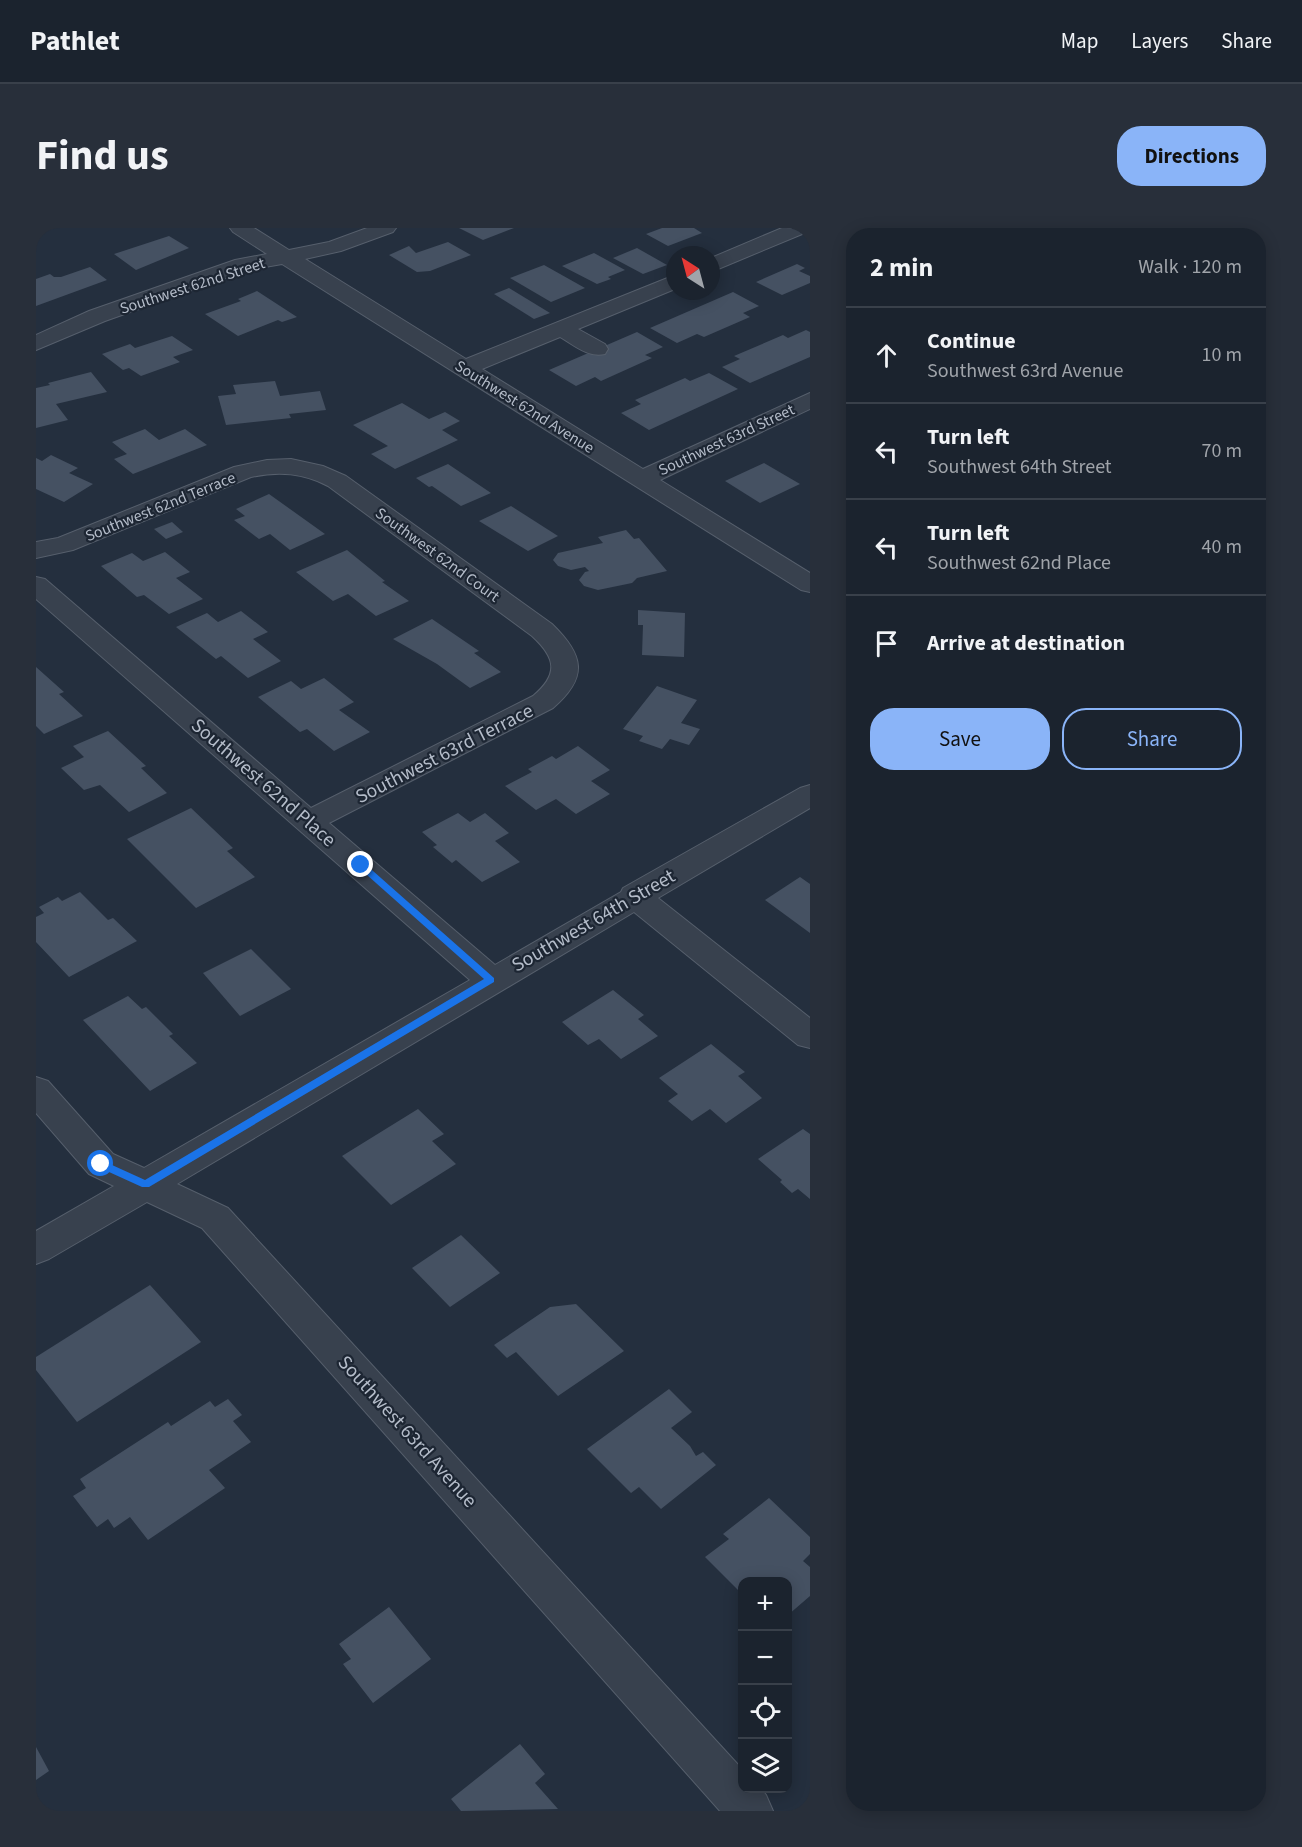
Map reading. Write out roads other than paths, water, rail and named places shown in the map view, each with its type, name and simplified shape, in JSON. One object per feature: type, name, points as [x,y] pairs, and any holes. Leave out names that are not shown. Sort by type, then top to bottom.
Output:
[{"type":"street","name":"Southwest 62nd Avenue","points":[[240,228],[810,584]]},
{"type":"street","name":"Southwest 62nd Street","points":[[36,343],[97,316],[243,265],[333,247],[386,228]]},
{"type":"street","points":[[720,262],[800,228]]},
{"type":"street","points":[[464,368],[666,285]]},
{"type":"street","points":[[561,328],[597,349]]},
{"type":"street","name":"Southwest 63rd Street","points":[[642,479],[810,400]]},
{"type":"street","name":"Southwest 62nd Terrace","points":[[36,550],[64,545],[236,474],[266,466],[284,465]]},
{"type":"street","name":"Southwest 62nd Court","points":[[284,465],[306,468],[337,481],[542,630],[562,653],[566,673]]},
{"type":"street","name":"Southwest 62nd Place","points":[[36,585],[491,980]]},
{"type":"street","name":"Southwest 63rd Terrace","points":[[309,821],[530,711],[562,686],[566,673]]},
{"type":"street","name":"Southwest 64th Street","points":[[36,1249],[634,896],[810,795]]},
{"type":"street","points":[[634,896],[810,1036]]},
{"type":"street","name":"Southwest 63rd Avenue","points":[[36,1090],[101,1164],[215,1218],[750,1811]]}]
